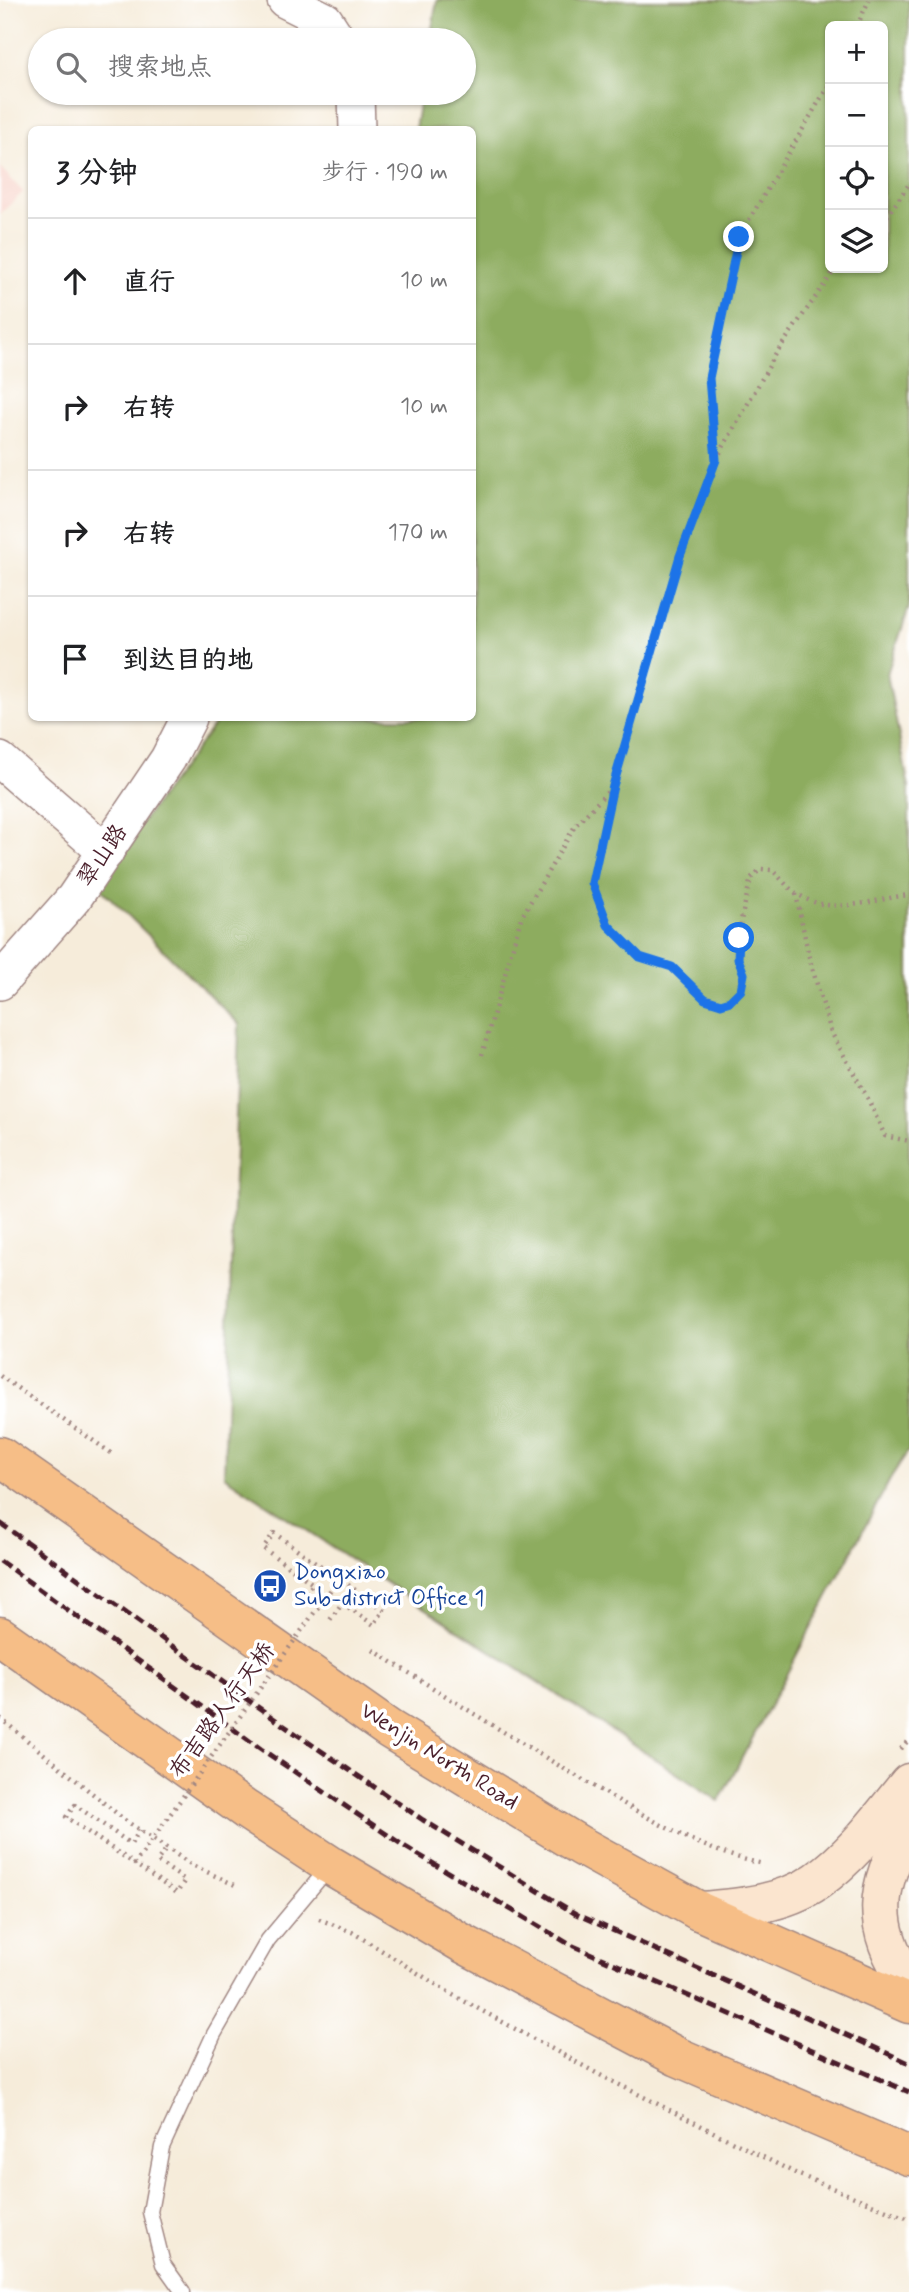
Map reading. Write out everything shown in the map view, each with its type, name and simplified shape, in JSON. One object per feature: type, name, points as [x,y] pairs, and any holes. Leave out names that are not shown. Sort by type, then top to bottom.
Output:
[{"type":"highway","name":"Wenjin North Road","points":[[0,1456],[389,1729],[581,1846],[699,1911],[909,2004]]},
{"type":"highway","points":[[0,1636],[246,1810],[330,1865],[462,1943],[678,2057],[909,2156]]},
{"type":"main road","points":[[699,1911],[764,1903],[816,1882],[857,1846],[909,1783]]},
{"type":"main road","points":[[909,1828],[888,1870],[881,1909],[889,1951],[909,1983]]},
{"type":"street","points":[[285,0],[329,28]]},
{"type":"street","points":[[356,105],[357,126]]},
{"type":"street","name":"翠山路","points":[[0,982],[74,898],[168,759],[187,721]]},
{"type":"street","points":[[0,760],[106,852]]},
{"type":"lane","points":[[183,2292],[163,2264],[150,2212],[162,2147],[214,2034],[268,1940],[330,1865]]},
{"type":"path","points":[[859,21],[869,0]]},
{"type":"path","points":[[716,460],[709,378],[739,237],[829,84]]},
{"type":"path","points":[[888,215],[909,184]]},
{"type":"path","points":[[832,273],[777,352],[716,460],[680,556],[613,786],[592,883],[608,925],[640,957],[672,967],[705,999],[721,1004],[730,1001],[741,990],[744,974],[738,959],[741,920],[751,878],[761,869],[772,870],[796,893],[825,905],[846,906],[909,895]]},
{"type":"path","points":[[482,1055],[521,918],[575,826],[613,786]]},
{"type":"path","points":[[796,893],[809,957],[831,1032],[885,1136],[909,1142]]},
{"type":"path","points":[[0,1376],[114,1455]]},
{"type":"path","points":[[301,1598],[313,1584],[263,1548],[274,1533],[384,1610],[374,1625],[342,1603],[330,1620]]},
{"type":"path","name":"布吉路人行天桥","points":[[134,1865],[340,1578]]},
{"type":"path","points":[[373,1650],[517,1741],[666,1828],[737,1858],[765,1864]]},
{"type":"path","points":[[0,1718],[93,1796],[140,1830],[192,1865],[234,1885]]},
{"type":"path","points":[[140,1830],[131,1843],[75,1805],[66,1817],[177,1893],[185,1880],[157,1861],[166,1848]]},
{"type":"path","points":[[319,1919],[352,1932],[453,1995],[600,2075],[797,2174],[909,2219]]},
{"type":"shaded area","points":[[0,167],[23,192],[0,214]]},
{"type":"green space","points":[[437,0],[909,0],[909,607],[887,674],[909,788],[909,1450],[893,1474],[719,1801],[224,1476],[239,1024],[96,884],[217,721],[476,721],[476,126],[416,126],[419,105],[476,105],[476,28],[432,28]]},
{"type":"railway","points":[[0,1523],[283,1725],[423,1820],[576,1914],[909,2063]]},
{"type":"railway","points":[[0,1561],[261,1749],[407,1848],[569,1944],[909,2092]]},
{"type":"place","name":"Dongxiao Sub-district Office 1","points":[[270,1586]]},
{"type":"route","points":[[739,237],[709,378],[716,460],[680,556],[613,786],[592,883],[608,925],[640,957],[672,967],[705,999],[721,1004],[730,1001],[741,990],[744,974],[738,959],[739,938]]}]
